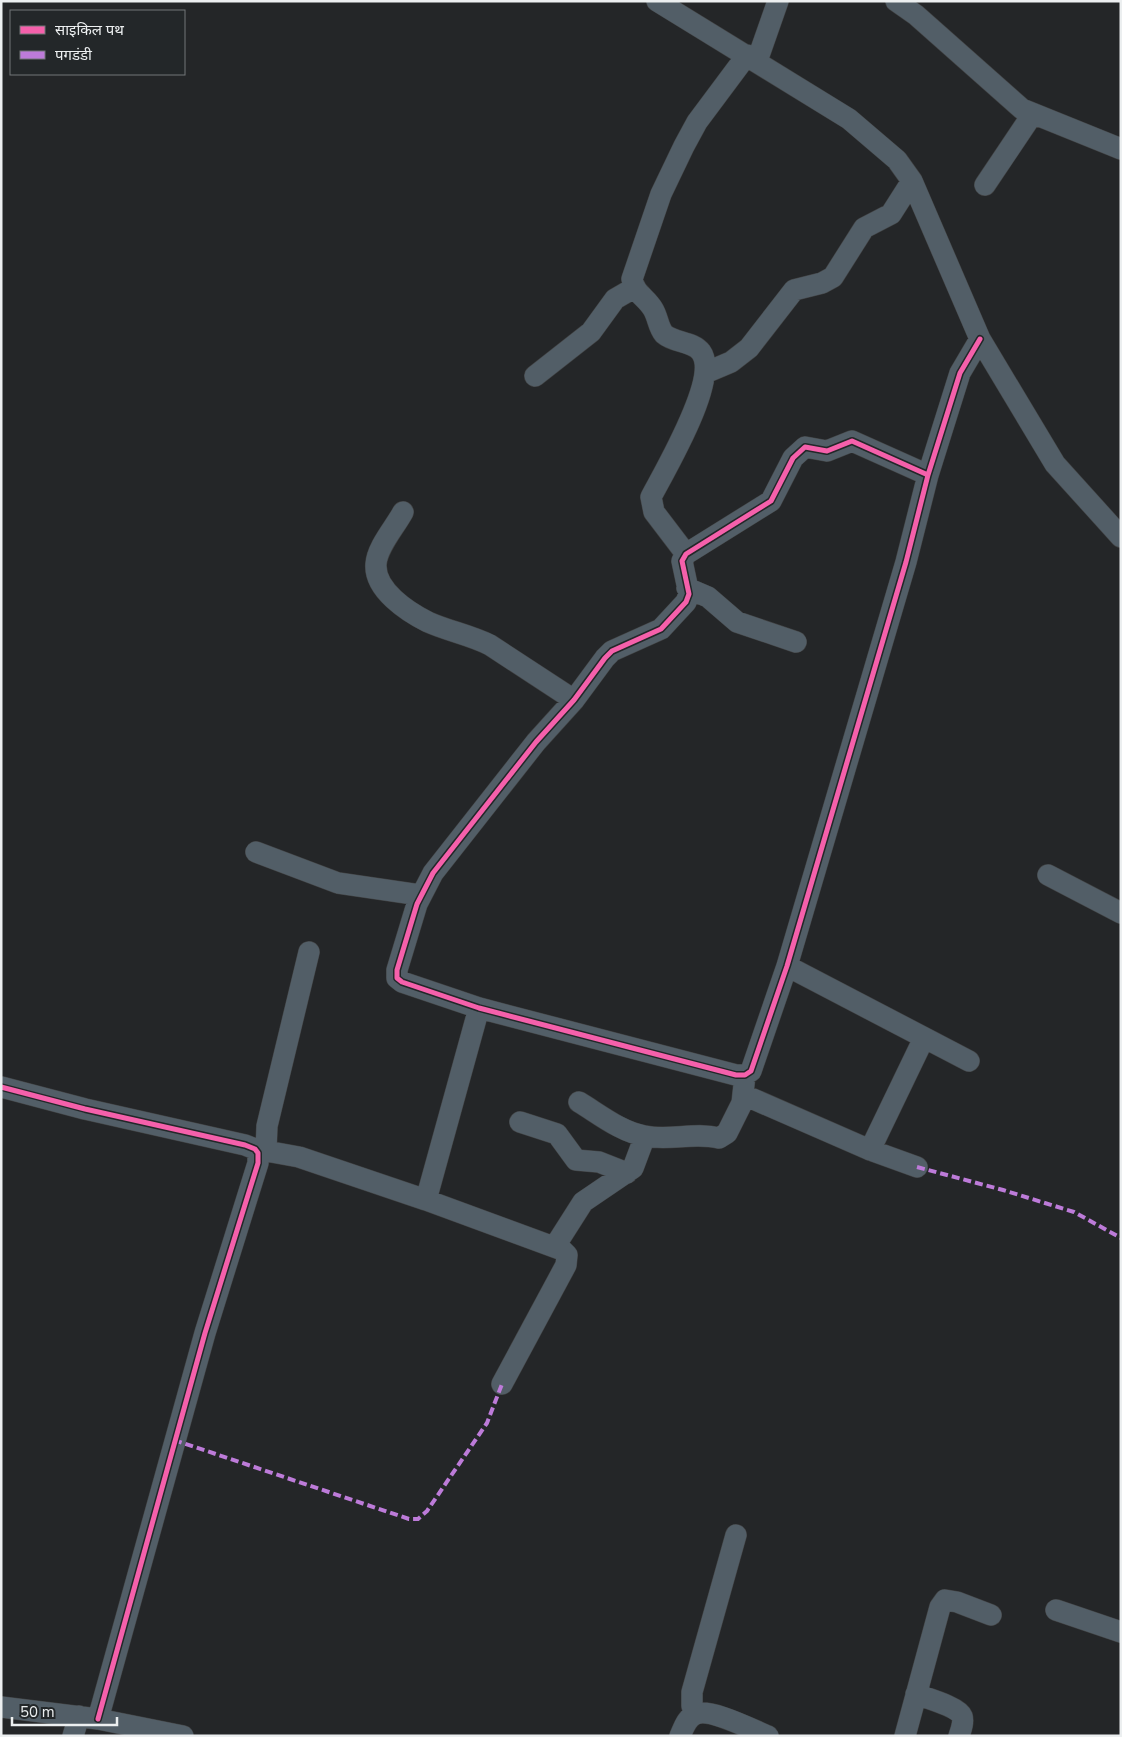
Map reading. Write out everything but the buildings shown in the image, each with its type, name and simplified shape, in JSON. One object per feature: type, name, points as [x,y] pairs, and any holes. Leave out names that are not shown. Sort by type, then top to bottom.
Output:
[{"type":"street","points":[[657,1],[849,119],[897,160],[912,181],[980,339],[1055,464],[1121,537]]},
{"type":"street","points":[[686,554],[654,512],[651,497],[700,396],[705,373],[703,354],[698,348],[663,333],[653,310],[634,288],[632,279],[661,194],[684,146],[697,122],[752,58],[778,1]]},
{"type":"street","points":[[896,1],[916,16],[1015,104],[1032,115],[1121,149]]},
{"type":"street","points":[[985,185],[1032,115]]},
{"type":"street","points":[[705,373],[731,362],[748,348],[794,290],[822,283],[833,277],[864,228],[891,214],[912,181]]},
{"type":"street","points":[[535,376],[591,332],[615,299],[634,288]]},
{"type":"street","points":[[579,1102],[632,1133],[645,1136],[724,1137],[750,1071],[787,966],[906,562],[928,475],[960,372],[980,339]]},
{"type":"street","points":[[917,1167],[870,1150],[744,1085],[736,1075],[478,1008],[402,982],[397,978],[397,970],[420,895],[433,873],[493,796],[536,742],[574,700],[612,651],[661,629],[686,602],[689,594],[682,570],[682,561],[686,554],[771,501],[793,458],[805,447],[827,451],[852,441],[928,475]]},
{"type":"street","points":[[403,512],[379,553],[376,564],[381,580],[391,596],[430,623],[477,638],[490,645],[574,700]]},
{"type":"street","points":[[687,588],[708,597],[737,622],[796,642]]},
{"type":"street","points":[[256,852],[338,883],[420,895]]},
{"type":"street","points":[[1048,875],[1121,913]]},
{"type":"street","points":[[84,1724],[262,1152],[309,952]]},
{"type":"street","points":[[787,966],[969,1061]]},
{"type":"street","points":[[426,1200],[478,1008]]},
{"type":"street","points":[[870,1150],[924,1038]]},
{"type":"street","points":[[1,1087],[85,1109],[244,1145],[262,1152],[299,1157],[426,1200],[562,1250],[567,1255],[566,1264],[502,1384]]},
{"type":"street","points":[[520,1122],[557,1134],[576,1160],[599,1162],[628,1173]]},
{"type":"street","points":[[555,1246],[583,1202],[628,1173],[637,1162],[645,1136]]},
{"type":"street","points":[[696,1714],[692,1706],[692,1692],[736,1535]]},
{"type":"street","points":[[905,1736],[940,1607],[945,1600],[957,1602],[991,1615]]},
{"type":"street","points":[[1056,1610],[1121,1632]]},
{"type":"street","points":[[916,1694],[955,1709],[961,1714],[963,1718],[959,1736]]},
{"type":"street","points":[[1,1707],[84,1724],[183,1736]]},
{"type":"street","points":[[680,1736],[686,1722],[696,1714],[707,1712],[768,1736]]},
{"type":"marked path","points":[[917,1167],[1003,1190],[1074,1212],[1121,1238]]},
{"type":"marked path","points":[[174,1440],[409,1519],[418,1519],[427,1511],[487,1423],[502,1384]]},
{"type":"cycle path","points":[[928,475],[852,441],[827,451],[805,447],[793,458],[771,501],[686,554],[682,561],[689,594],[686,602],[661,629],[612,651],[605,658],[574,700],[536,742],[433,873],[417,904],[397,970],[397,978],[402,982],[479,1008],[736,1075],[745,1075],[751,1071],[787,966],[906,562],[928,475],[960,373],[980,339]]},
{"type":"cycle path","points":[[1,1087],[85,1109],[245,1145],[255,1149],[258,1153],[258,1163],[205,1333],[98,1719]]}]
